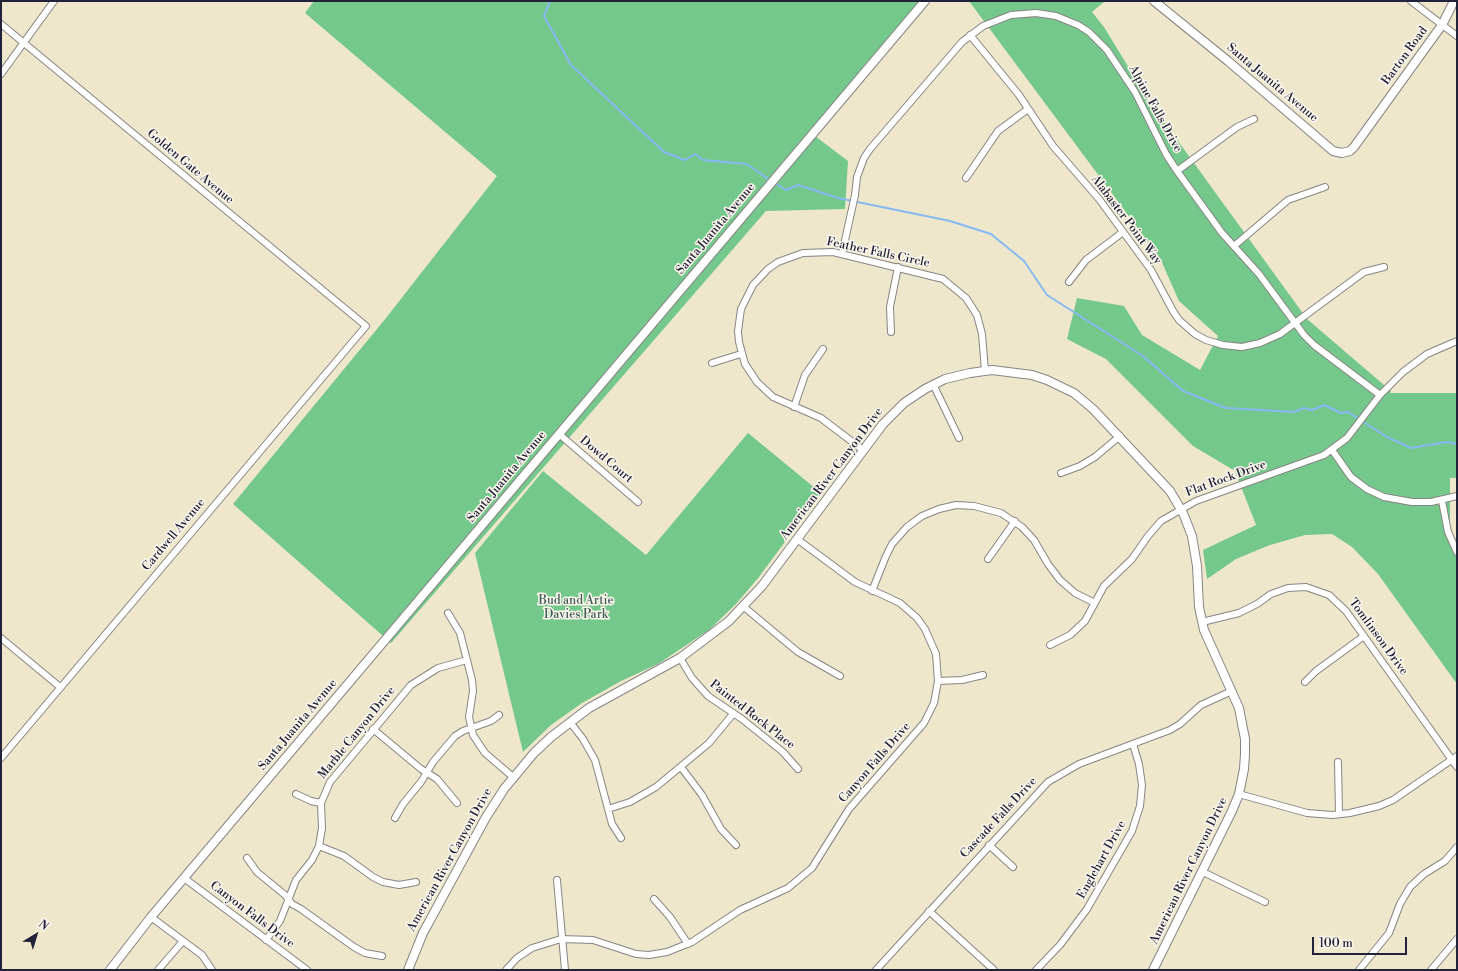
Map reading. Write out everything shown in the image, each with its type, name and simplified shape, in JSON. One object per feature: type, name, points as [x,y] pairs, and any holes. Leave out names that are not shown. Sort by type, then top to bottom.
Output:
[{"type":"street","points":[[1,74],[54,1]]},
{"type":"street","name":"Santa Juanita Avenue","points":[[110,970],[151,917],[776,175],[925,1]]},
{"type":"street","name":"Santa Juanita Avenue","points":[[1154,1],[1333,151],[1342,153],[1350,151],[1371,123]]},
{"type":"street","points":[[1411,1],[1457,36]]},
{"type":"street","name":"Barton Road","points":[[1371,123],[1442,25],[1454,1]]},
{"type":"street","name":"Alpine Falls Drive","points":[[842,254],[855,195],[856,177],[864,158],[870,149],[970,35],[1000,18],[1029,13],[1056,16],[1089,32],[1107,50],[1125,76],[1147,113],[1166,154],[1177,171],[1234,246],[1260,274],[1295,323],[1314,345],[1380,395]]},
{"type":"street","name":"Golden Gate Avenue","points":[[1,24],[366,326]]},
{"type":"street","name":"Alabaster Point Way","points":[[970,35],[1010,84],[1053,146],[1099,199],[1151,270],[1176,316],[1188,328],[1206,340],[1223,346],[1250,346],[1272,339],[1364,272],[1384,267]]},
{"type":"street","points":[[966,178],[998,131],[1028,109]]},
{"type":"street","points":[[1177,171],[1237,127],[1254,119]]},
{"type":"street","points":[[1234,246],[1288,200],[1325,187]]},
{"type":"street","points":[[1069,282],[1086,260],[1123,232]]},
{"type":"street","name":"Feather Falls Circle","points":[[863,450],[821,418],[773,397],[760,386],[750,373],[741,354],[738,331],[741,310],[747,294],[760,276],[778,262],[793,256],[818,252],[842,254],[943,279],[955,287],[975,310],[980,324],[985,371]]},
{"type":"street","points":[[891,332],[890,307],[898,267]]},
{"type":"street","name":"Cardwell Avenue","points":[[1,758],[366,326]]},
{"type":"street","name":"Flat Rock Drive","points":[[1050,645],[1062,640],[1078,628],[1088,617],[1104,586],[1132,559],[1154,528],[1169,515],[1208,496],[1312,460],[1332,450],[1347,438],[1380,395],[1414,363],[1440,348],[1457,341]]},
{"type":"street","points":[[794,407],[805,375],[823,349]]},
{"type":"street","points":[[712,363],[741,354]]},
{"type":"street","name":"American River Canyon Drive","points":[[408,970],[423,933],[484,818],[513,777],[534,753],[570,722],[609,695],[680,658],[712,636],[744,606],[893,413],[912,397],[933,384],[960,375],[985,371],[1022,373],[1060,386],[1086,402],[1120,436],[1163,483],[1180,509],[1188,527],[1195,551],[1199,607],[1202,622],[1209,645],[1232,690],[1239,708],[1245,738],[1244,769],[1239,794],[1232,811],[1154,970]]},
{"type":"street","points":[[933,384],[959,438]]},
{"type":"street","name":"Dowd Court","points":[[559,434],[638,502]]},
{"type":"street","points":[[1061,473],[1080,466],[1095,457],[1120,436]]},
{"type":"street","points":[[1332,450],[1351,477],[1375,494],[1412,502],[1442,501],[1457,496]]},
{"type":"street","points":[[1442,501],[1448,532],[1457,552]]},
{"type":"street","points":[[872,591],[892,544],[907,527],[926,514],[947,507],[974,506],[992,509],[1015,521],[1034,540],[1060,580],[1075,593],[1095,603]]},
{"type":"street","points":[[988,559],[1015,521]]},
{"type":"street","name":"Canyon Falls Drive","points":[[506,970],[517,958],[532,948],[561,939],[584,939],[627,952],[649,954],[667,952],[688,944],[740,910],[788,888],[805,875],[821,854],[849,809],[924,723],[934,703],[938,681],[936,654],[925,629],[917,618],[900,603],[872,591],[856,582],[797,539]]},
{"type":"street","name":"Tomlinson Drive","points":[[1202,622],[1248,609],[1282,590],[1306,587],[1323,592],[1338,602],[1455,758],[1457,767]]},
{"type":"street","points":[[744,606],[798,652],[840,676]]},
{"type":"street","points":[[448,613],[460,633],[467,660],[473,691],[469,712],[471,728],[475,740],[485,753],[513,777]]},
{"type":"street","points":[[1306,682],[1316,671],[1364,636]]},
{"type":"street","points":[[1,638],[60,687]]},
{"type":"street","name":"Painted Rock Place","points":[[680,658],[700,687],[717,704],[784,752],[798,769]]},
{"type":"street","name":"Marble Canyon Drive","points":[[266,940],[280,921],[296,880],[312,860],[319,846],[322,828],[321,802],[330,782],[373,729],[418,679],[438,668],[467,660]]},
{"type":"street","points":[[938,681],[962,680],[983,675]]},
{"type":"street","name":"Cascade Falls Drive","points":[[876,970],[1039,790],[1057,775],[1079,764],[1175,728],[1201,705],[1232,690]]},
{"type":"street","points":[[608,809],[641,797],[681,767],[713,739],[732,714]]},
{"type":"street","points":[[395,818],[403,804],[433,762],[459,733],[491,721],[499,715]]},
{"type":"street","points":[[570,722],[595,760],[612,824],[621,838]]},
{"type":"street","points":[[373,729],[441,784],[457,803]]},
{"type":"street","name":"Englehart Drive","points":[[1036,970],[1060,945],[1088,909],[1132,831],[1140,806],[1142,784],[1140,764],[1133,744]]},
{"type":"street","points":[[1239,794],[1307,813],[1339,814],[1364,810],[1393,800],[1455,758]]},
{"type":"street","points":[[1338,762],[1339,814]]},
{"type":"street","points":[[681,767],[702,795],[720,829],[736,845]]},
{"type":"street","points":[[296,794],[311,801],[321,802]]},
{"type":"street","points":[[989,845],[1013,867]]},
{"type":"street","points":[[319,846],[344,856],[373,877],[383,882],[399,885],[416,882]]},
{"type":"street","points":[[1359,970],[1389,933],[1400,904],[1410,887],[1424,874],[1445,860],[1457,847]]},
{"type":"street","points":[[247,858],[257,872],[289,900],[354,947],[365,953],[382,956]]},
{"type":"street","points":[[1203,872],[1265,902]]},
{"type":"street","name":"Canyon Falls Drive","points":[[184,878],[307,970]]},
{"type":"street","points":[[557,880],[561,939],[565,970]]},
{"type":"street","points":[[654,899],[670,917],[688,944]]},
{"type":"street","points":[[929,911],[994,970]]},
{"type":"street","points":[[151,917],[202,956],[209,968]]},
{"type":"street","points":[[1431,970],[1457,939]]},
{"type":"street","points":[[158,970],[182,941]]},
{"type":"green space","points":[[314,1],[920,1],[815,136],[848,161],[845,209],[766,211],[391,643],[233,504],[386,318],[497,176],[305,13]]},
{"type":"green space","points":[[969,1],[1105,1],[1092,12],[1104,27],[1149,101],[1307,319],[1391,391],[1390,393],[1457,393],[1457,478],[1450,478],[1450,541],[1457,550],[1457,684],[1378,574],[1352,547],[1332,534],[1305,535],[1270,545],[1236,559],[1207,579],[1203,550],[1256,525],[1235,471],[1193,446],[1106,359],[1067,339],[1077,298],[1124,306],[1142,335],[1200,370],[1218,336],[1179,301],[1160,258]]},
{"type":"green space","name":"Bud and Artie Davies Park","points":[[748,433],[821,493],[759,577],[736,604],[709,630],[658,664],[621,681],[582,703],[551,725],[523,752],[475,553],[543,471],[646,555]]},
{"type":"waterway","points":[[550,1],[544,16],[571,65],[664,152],[685,160],[695,154],[703,160],[747,164],[771,181]]},
{"type":"waterway","points":[[775,183],[786,190],[798,185],[838,198],[950,221],[991,234],[1024,261],[1047,295],[1143,356],[1183,391],[1226,408],[1294,412],[1304,408],[1312,410],[1325,405],[1340,413],[1348,412],[1387,437],[1411,448],[1447,442],[1457,444]]}]
